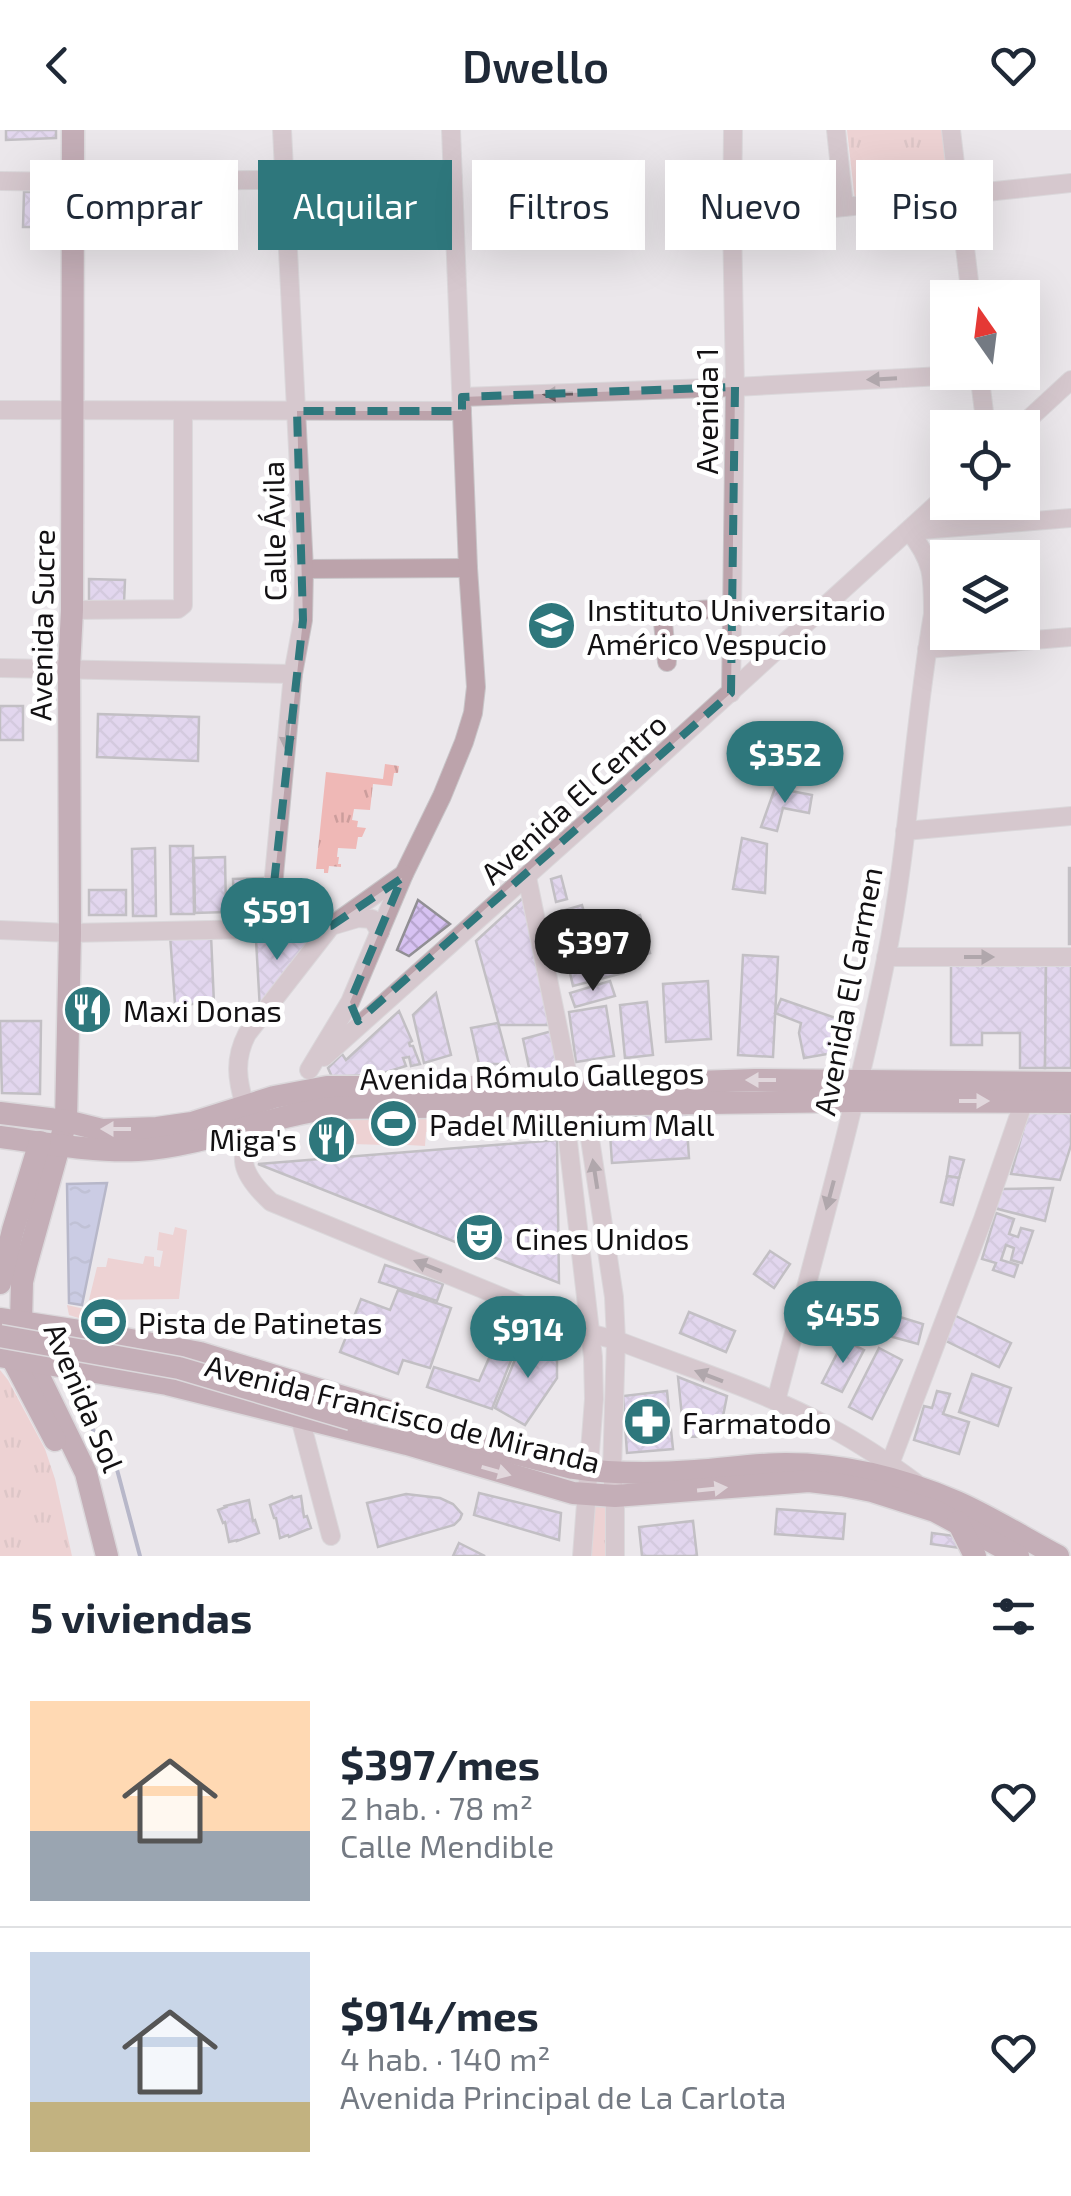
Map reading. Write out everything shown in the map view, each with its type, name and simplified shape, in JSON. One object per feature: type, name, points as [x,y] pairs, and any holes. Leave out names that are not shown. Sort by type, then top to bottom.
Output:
[{"type":"main road","name":"Avenida Sucre","points":[[73,130],[73,160]]},
{"type":"main road","name":"Avenida Sucre","points":[[50,1143],[66,1121],[73,250]]},
{"type":"main road","name":"Avenida Rómulo Gallegos","points":[[0,1137],[139,1150],[218,1136],[254,1114],[315,1089],[574,1100],[1071,1083]]},
{"type":"main road","name":"Avenida Rómulo Gallegos","points":[[856,1091],[1071,1102]]},
{"type":"main road","name":"Avenida Rómulo Gallegos","points":[[0,1113],[102,1130],[157,1128],[254,1114]]},
{"type":"main road","points":[[0,1283],[13,1230],[50,1143]]},
{"type":"main road","name":"Avenida Sol","points":[[50,1143],[22,1282],[6,1319],[15,1358],[62,1454],[81,1505],[94,1556]]},
{"type":"main road","name":"Avenida Francisco de Miranda","points":[[6,1319],[200,1354],[395,1413],[408,1436],[585,1495],[615,1496],[809,1480],[872,1492],[935,1511],[1007,1549],[1058,1556]]},
{"type":"main road","points":[[53,1403],[67,1379],[90,1370],[80,1344],[84,1338],[99,1334]]},
{"type":"main road","points":[[0,1336],[179,1368],[408,1436]]},
{"type":"main road","name":"Avenida Sol","points":[[15,1358],[53,1403],[86,1473],[107,1556]]},
{"type":"main road","name":"Avenida Francisco de Miranda","points":[[15,1358],[168,1384],[300,1418],[472,1444],[601,1471],[688,1472],[819,1465],[894,1480],[958,1502],[1007,1549]]},
{"type":"main road","points":[[958,1522],[975,1556]]},
{"type":"street","name":"Calle Ávila","points":[[282,130],[283,160]]},
{"type":"street","points":[[315,1089],[404,874],[442,796],[473,713],[476,687],[451,130]]},
{"type":"street","name":"Avenida 1","points":[[733,130],[733,160]]},
{"type":"street","points":[[836,130],[844,206]]},
{"type":"street","points":[[951,130],[954,160]]},
{"type":"street","points":[[0,180],[30,181]]},
{"type":"street","points":[[993,191],[1071,183]]},
{"type":"street","points":[[836,207],[856,205]]},
{"type":"street","name":"Calle Ávila","points":[[269,929],[293,674],[303,620],[289,250]]},
{"type":"street","name":"Avenida 1","points":[[731,693],[733,250]]},
{"type":"street","points":[[964,250],[968,280]]},
{"type":"street","points":[[0,410],[298,411],[930,376]]},
{"type":"street","points":[[1038,410],[1071,380]]},
{"type":"street","points":[[72,610],[178,609],[183,605],[183,410]]},
{"type":"street","name":"Avenida El Centro","points":[[341,1032],[366,1018],[419,974],[930,511]]},
{"type":"street","points":[[908,531],[1071,518]]},
{"type":"street","name":"Avenida El Carmen","points":[[776,1402],[856,1091],[886,957],[932,614],[933,585],[924,550],[908,531]]},
{"type":"street","points":[[304,569],[468,568]]},
{"type":"street","points":[[667,662],[662,613],[732,608]]},
{"type":"street","points":[[926,650],[1071,636]]},
{"type":"street","points":[[0,668],[293,674]]},
{"type":"street","points":[[905,831],[1071,816]]},
{"type":"street","points":[[404,874],[330,926],[240,1047],[237,1070],[254,1114],[243,1158],[250,1179],[271,1202],[592,1334],[776,1402],[830,1427],[928,1492]]},
{"type":"street","points":[[527,876],[614,1297],[616,1340],[601,1471],[585,1495],[582,1556]]},
{"type":"street","points":[[0,930],[70,933],[269,929],[330,926],[366,917],[372,919],[380,932]]},
{"type":"street","points":[[886,957],[1071,956]]},
{"type":"street","points":[[350,1002],[352,1019],[366,1018]]},
{"type":"street","points":[[574,1100],[582,1273],[592,1334],[601,1471],[615,1496],[615,1556]]},
{"type":"street","points":[[890,1464],[1024,1101]]},
{"type":"street","points":[[300,1418],[331,1536]]},
{"type":"highlighted area","points":[[735,387],[731,693],[358,1021],[350,1002],[402,878],[331,926],[269,929],[303,620],[297,411],[462,411],[462,397]]},
{"type":"green space","points":[[847,130],[947,130],[951,160],[856,160],[855,200]]},
{"type":"green space","points":[[385,764],[399,766],[398,773],[394,773],[392,786],[373,784],[370,810],[354,809],[352,820],[358,821],[357,827],[366,828],[358,837],[356,849],[338,848],[341,867],[329,866],[328,873],[316,869],[326,772],[383,779]]},
{"type":"green space","name":"Padel Millenium Mall","points":[[452,1115],[458,1132],[426,1132],[425,1146],[392,1144],[391,1132],[386,1132],[385,1145],[352,1144],[352,1132],[332,1132],[332,1117]]},
{"type":"green space","points":[[175,1227],[187,1230],[179,1299],[89,1300],[97,1267],[106,1267],[108,1258],[143,1264],[145,1256],[154,1257],[154,1266],[160,1267],[163,1251],[157,1250],[159,1232],[173,1235]]},
{"type":"green space","name":"Pista de Patinetas","points":[[67,1305],[115,1316],[111,1328],[69,1315]]},
{"type":"green space","points":[[0,1370],[45,1449],[72,1556],[0,1556]]},
{"type":"green space","points":[[585,1495],[615,1496],[615,1556],[582,1556]]},
{"type":"water","points":[[107,1183],[82,1305],[69,1303],[67,1184]]},
{"type":"building","points":[[6,130],[56,130],[56,138],[6,140]]},
{"type":"building","points":[[24,192],[30,192],[30,227],[23,227]]},
{"type":"building","points":[[89,579],[125,580],[124,603],[89,602]]},
{"type":"building","points":[[0,706],[23,706],[23,740],[0,740]]},
{"type":"building","points":[[98,714],[199,717],[198,761],[97,757]]},
{"type":"building","points":[[775,788],[812,795],[809,813],[783,808],[777,831],[761,827]]},
{"type":"building","points":[[742,838],[767,844],[765,893],[733,889]]},
{"type":"building","points":[[170,846],[193,846],[194,914],[171,914]]},
{"type":"building","points":[[155,848],[156,916],[133,916],[132,849]]},
{"type":"building","points":[[225,857],[226,912],[195,913],[194,858]]},
{"type":"building","points":[[1071,868],[1071,944],[1069,944]]},
{"type":"building","points":[[561,876],[567,899],[556,902],[551,879]]},
{"type":"building","points":[[265,878],[265,913],[234,913],[233,879]]},
{"type":"building","points":[[89,890],[126,890],[126,915],[89,915]]},
{"type":"building","points":[[524,897],[552,1025],[499,1025],[476,941]]},
{"type":"building","points":[[418,900],[450,924],[409,956],[397,950]]},
{"type":"building","points":[[582,905],[586,919],[562,926],[558,912]]},
{"type":"building","points":[[640,915],[650,953],[626,959],[623,947],[570,960],[564,936],[591,930],[592,936],[629,928],[626,919]]},
{"type":"building","points":[[170,935],[211,935],[214,1004],[175,1004]]},
{"type":"building","points":[[315,938],[260,1010],[256,940]]},
{"type":"building","points":[[743,955],[778,957],[773,1057],[738,1055]]},
{"type":"building","points":[[619,956],[623,973],[573,986],[569,969]]},
{"type":"building","points":[[951,964],[1046,964],[1045,1068],[1020,1068],[1020,1033],[982,1033],[982,1045],[951,1045]]},
{"type":"building","points":[[1046,964],[1071,965],[1071,1068],[1045,1068]]},
{"type":"building","points":[[610,981],[615,996],[575,1007],[570,993]]},
{"type":"building","points":[[708,981],[711,1039],[666,1042],[663,984]]},
{"type":"building","points":[[436,993],[451,1055],[424,1063],[413,1015]]},
{"type":"building","points":[[781,999],[850,1023],[839,1052],[804,1058],[801,1023],[775,1013]]},
{"type":"building","points":[[647,1002],[653,1055],[625,1058],[620,1005]]},
{"type":"building","points":[[606,1006],[614,1056],[576,1062],[569,1012]]},
{"type":"building","points":[[399,1011],[420,1064],[411,1066],[409,1057],[403,1058],[406,1066],[380,1074],[332,1077],[328,1068],[342,1054],[346,1060]]},
{"type":"building","points":[[0,1021],[41,1021],[40,1094],[2,1093]]},
{"type":"building","points":[[498,1023],[509,1064],[479,1064],[471,1028]]},
{"type":"building","points":[[552,1031],[562,1073],[531,1077],[523,1039]]},
{"type":"building","points":[[1029,1109],[1071,1113],[1071,1145],[1060,1180],[1011,1174]]},
{"type":"building","points":[[686,1112],[689,1158],[612,1163],[609,1118]]},
{"type":"building","points":[[557,1140],[559,1283],[258,1164]]},
{"type":"building","points":[[950,1157],[964,1160],[959,1178],[947,1176]]},
{"type":"building","points":[[947,1176],[959,1178],[953,1205],[941,1202]]},
{"type":"building","points":[[1053,1188],[1045,1221],[994,1208],[1000,1189]]},
{"type":"building","points":[[996,1213],[1014,1219],[1009,1234],[1018,1237],[1021,1228],[1033,1231],[1022,1263],[1011,1260],[1014,1248],[1006,1245],[1001,1260],[1018,1265],[1014,1277],[993,1270],[996,1263],[982,1259]]},
{"type":"building","points":[[770,1251],[790,1264],[774,1288],[754,1274]]},
{"type":"building","points":[[385,1265],[443,1284],[437,1301],[379,1282]]},
{"type":"building","points":[[398,1290],[451,1308],[430,1368],[403,1360],[398,1374],[340,1352],[361,1299],[390,1310]]},
{"type":"building","points":[[689,1312],[735,1331],[726,1352],[680,1333]]},
{"type":"building","points":[[887,1313],[923,1324],[918,1344],[882,1334]]},
{"type":"building","points":[[954,1315],[1011,1343],[999,1367],[942,1339]]},
{"type":"building","points":[[506,1319],[524,1327],[492,1409],[427,1387],[434,1367],[479,1381]]},
{"type":"building","points":[[526,1333],[557,1361],[557,1378],[525,1425],[495,1408]]},
{"type":"building","points":[[844,1340],[864,1350],[842,1392],[822,1383]]},
{"type":"building","points":[[879,1348],[902,1360],[872,1419],[849,1407]]},
{"type":"building","points":[[972,1374],[1011,1388],[998,1426],[959,1412]]},
{"type":"building","points":[[678,1377],[727,1396],[719,1436],[684,1437]]},
{"type":"building","name":"Farmatodo","points":[[667,1391],[673,1449],[627,1453],[623,1396]]},
{"type":"building","points":[[937,1391],[950,1394],[943,1414],[969,1422],[959,1454],[914,1440],[924,1406],[932,1408]]},
{"type":"building","points":[[479,1493],[561,1513],[559,1540],[474,1515]]},
{"type":"building","points":[[406,1494],[440,1498],[453,1504],[462,1514],[460,1519],[454,1525],[378,1547],[367,1503]]},
{"type":"building","points":[[301,1496],[304,1517],[307,1516],[311,1528],[280,1538],[270,1505]]},
{"type":"building","points":[[249,1500],[259,1533],[229,1542],[218,1510]]},
{"type":"building","points":[[777,1509],[845,1514],[843,1539],[775,1534]]},
{"type":"building","points":[[693,1521],[697,1556],[642,1556],[639,1527]]},
{"type":"building","points":[[932,1533],[962,1537],[961,1548],[931,1544]]},
{"type":"building","points":[[459,1543],[485,1556],[453,1556]]},
{"type":"waterway","points":[[72,1399],[115,1462],[140,1556]]},
{"type":"place","name":"Instituto Universitario Américo Vespucio","points":[[552,626]]},
{"type":"place","name":"Maxi Donas","points":[[88,1010]]},
{"type":"place","name":"Padel Millenium Mall","points":[[394,1124]]},
{"type":"place","name":"Miga's","points":[[332,1139]]},
{"type":"place","name":"Cines Unidos","points":[[480,1238]]},
{"type":"place","name":"Pista de Patinetas","points":[[103,1322]]},
{"type":"place","name":"Farmatodo","points":[[647,1422]]}]
